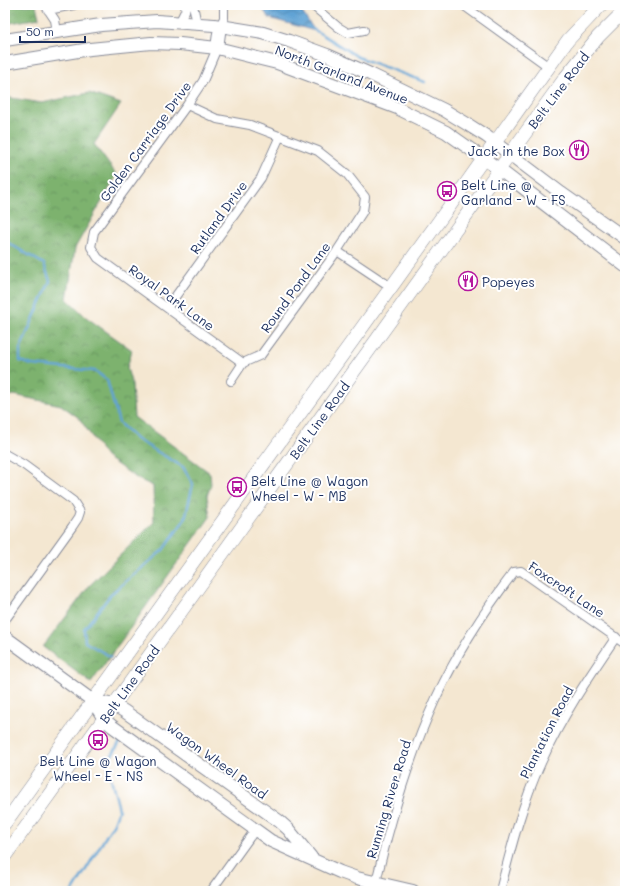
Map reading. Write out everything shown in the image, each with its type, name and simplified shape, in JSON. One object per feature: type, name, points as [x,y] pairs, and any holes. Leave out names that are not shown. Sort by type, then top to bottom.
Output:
[{"type":"main road","name":"Belt Line Road","points":[[7,820],[484,159],[549,66],[568,40],[601,5]]},
{"type":"main road","name":"Belt Line Road","points":[[5,856],[566,78],[583,55],[625,10]]},
{"type":"main road","name":"North Garland Avenue","points":[[5,40],[101,25],[157,22],[179,22],[220,26],[263,33],[327,55],[444,110],[495,143],[561,193],[625,238]]},
{"type":"main road","points":[[217,48],[220,26]]},
{"type":"main road","name":"North Garland Avenue","points":[[5,63],[90,49],[151,43],[217,48],[277,63],[397,108],[446,132],[500,170],[625,266]]},
{"type":"main road","points":[[391,287],[406,298]]},
{"type":"main road","points":[[316,391],[331,403]]},
{"type":"main road","points":[[268,457],[284,468]]},
{"type":"main road","name":"Wagon Wheel Road","points":[[5,637],[94,701],[114,705],[267,813],[288,829],[313,860]]},
{"type":"main road","name":"Wagon Wheel Road","points":[[94,701],[104,719],[152,756],[271,841],[375,887],[413,891]]},
{"type":"main road","points":[[152,756],[165,740]]},
{"type":"main road","points":[[255,830],[267,813]]},
{"type":"main road","points":[[7,820],[25,828]]},
{"type":"street","points":[[46,7],[74,5]]},
{"type":"street","points":[[179,22],[185,11],[186,5]]},
{"type":"street","points":[[192,5],[197,24]]},
{"type":"street","points":[[220,26],[224,18],[224,5]]},
{"type":"street","points":[[312,5],[338,27],[348,33],[364,30]]},
{"type":"street","points":[[463,5],[549,66]]},
{"type":"street","points":[[46,7],[56,20],[57,32]]},
{"type":"street","name":"Golden Carriage Drive","points":[[91,247],[94,232],[203,81],[217,48]]},
{"type":"street","points":[[187,105],[216,118],[250,125],[280,136]]},
{"type":"street","name":"Round Pond Lane","points":[[231,381],[243,363],[260,355],[337,251],[363,211],[365,197],[347,174],[318,151],[280,136]]},
{"type":"street","name":"Rutland Drive","points":[[167,308],[261,178],[280,136]]},
{"type":"street","name":"Royal Park Lane","points":[[91,247],[98,258],[243,363]]},
{"type":"street","points":[[337,251],[391,287]]},
{"type":"street","points":[[5,454],[24,465],[73,501],[80,512],[72,527],[5,620]]},
{"type":"street","name":"Foxcroft Lane","points":[[514,572],[522,571],[625,644]]},
{"type":"street","name":"Running River Road","points":[[375,887],[400,794],[419,738],[437,697],[467,641],[495,596],[514,572]]},
{"type":"street","name":"Plantation Road","points":[[500,891],[514,836],[541,763],[573,701],[616,637]]},
{"type":"street","points":[[211,891],[255,830]]},
{"type":"green space","points":[[5,5],[36,5],[39,18],[5,24]]},
{"type":"green space","points":[[89,93],[121,104],[94,144],[117,175],[75,248],[67,299],[86,317],[132,350],[127,368],[132,385],[134,417],[210,473],[211,485],[207,496],[210,517],[91,683],[43,647],[90,585],[154,522],[153,486],[138,479],[106,457],[79,418],[61,405],[14,395],[5,397],[5,97],[42,103]]},
{"type":"water","points":[[260,5],[297,5],[315,31],[269,18]]},
{"type":"waterway","points":[[313,29],[358,57],[425,82]]},
{"type":"waterway","points":[[5,241],[44,264],[50,281],[20,349],[20,361],[32,365],[95,371],[107,380],[119,423],[136,439],[183,467],[193,484],[185,519],[163,550],[112,593],[84,629],[85,642],[111,657]]},
{"type":"waterway","points":[[73,891],[114,823],[119,809],[107,763],[120,742]]},
{"type":"place","name":"Jack in the Box","points":[[579,150]]},
{"type":"place","name":"Belt Line @ Garland - W - FS","points":[[447,191]]},
{"type":"place","name":"Popeyes","points":[[468,281]]},
{"type":"place","name":"Belt Line @ Wagon Wheel - W - MB","points":[[237,487]]},
{"type":"place","name":"Belt Line @ Wagon Wheel - E - NS","points":[[98,740]]}]
